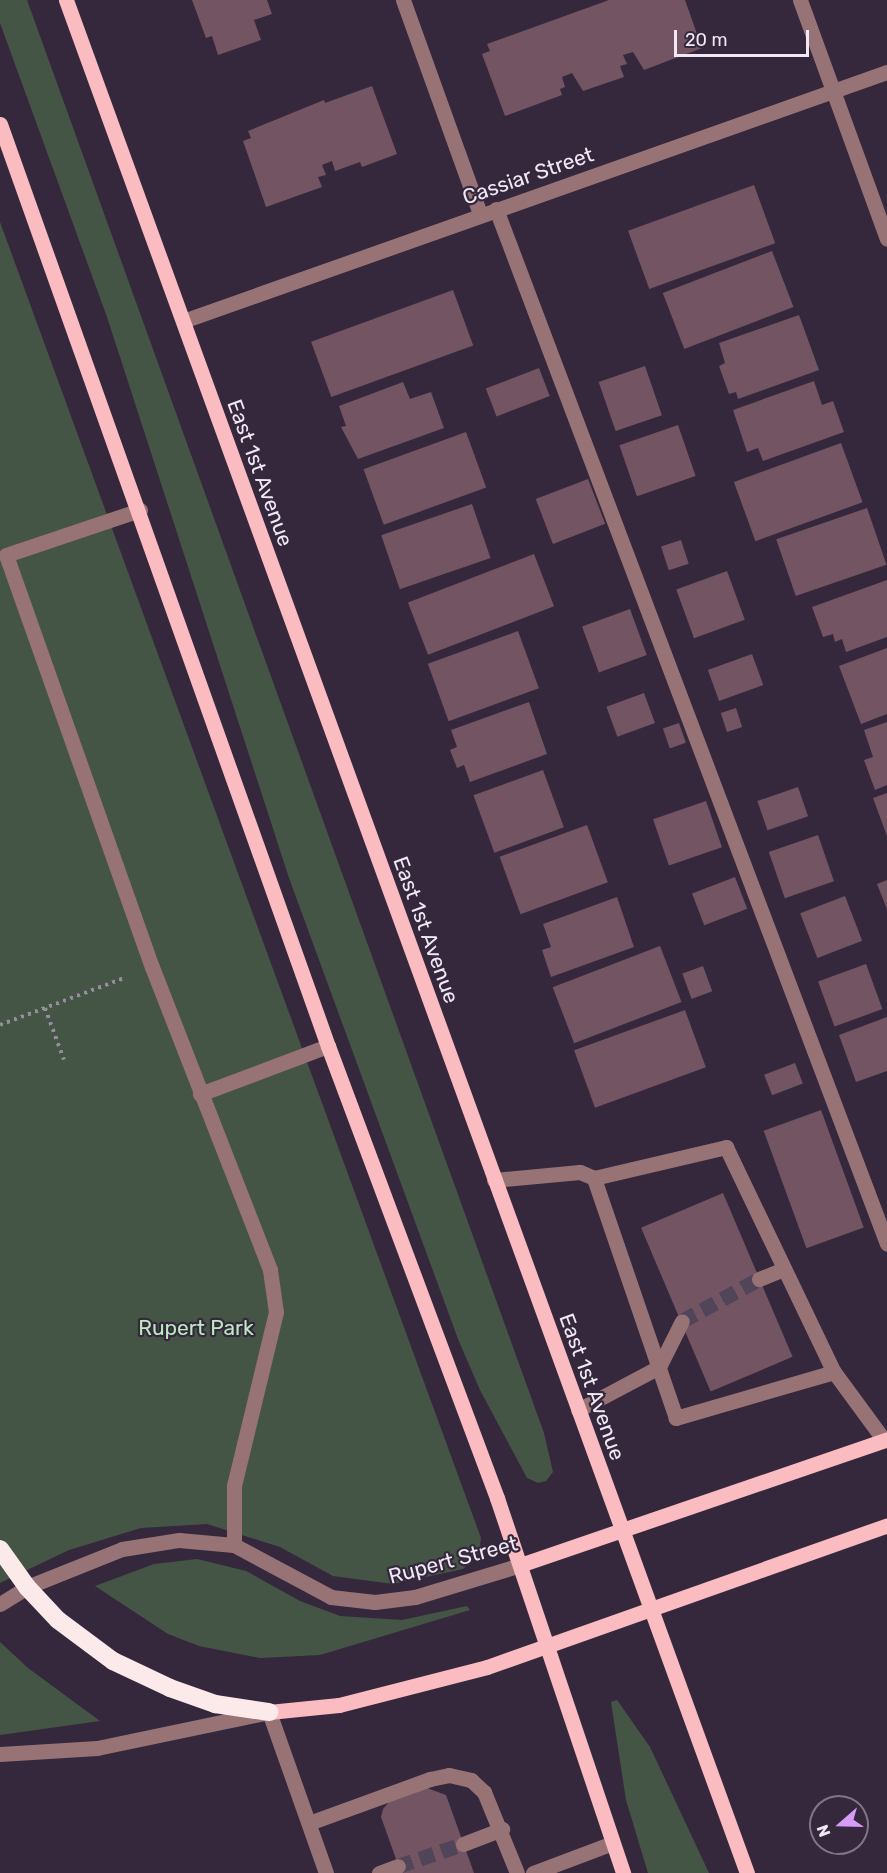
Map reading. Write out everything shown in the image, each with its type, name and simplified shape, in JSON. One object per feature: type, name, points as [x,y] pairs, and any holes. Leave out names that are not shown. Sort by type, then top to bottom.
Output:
[{"type":"highway","points":[[0,1549],[27,1587],[58,1620],[113,1661],[170,1688],[215,1704],[269,1712]]},
{"type":"main road","name":"East 1st Avenue","points":[[66,0],[620,1529],[747,1873]]},
{"type":"main road","points":[[0,124],[140,510],[328,1046],[520,1565],[623,1873]]},
{"type":"main road","name":"Rupert Street","points":[[520,1565],[886,1440]]},
{"type":"main road","points":[[269,1712],[339,1705],[409,1689],[548,1646],[887,1525]]},
{"type":"street","points":[[403,0],[480,214]]},
{"type":"street","points":[[800,0],[887,239]]},
{"type":"street","name":"Cassiar Street","points":[[183,321],[495,208],[887,72]]},
{"type":"street","points":[[495,208],[887,1244]]},
{"type":"street","points":[[140,510],[6,555],[152,968],[231,1176],[270,1270],[276,1312],[234,1486],[234,1545]]},
{"type":"street","points":[[200,1094],[328,1046]]},
{"type":"street","points":[[494,1180],[580,1172],[594,1178],[726,1147],[834,1372],[886,1440]]},
{"type":"street","points":[[594,1178],[675,1418],[834,1372]]},
{"type":"street","points":[[759,1279],[784,1269]]},
{"type":"street","points":[[578,1410],[658,1367],[682,1321]]},
{"type":"street","name":"Rupert Street","points":[[0,1604],[27,1587],[122,1549],[179,1540],[234,1545],[331,1597],[375,1602],[415,1597],[520,1565]]},
{"type":"street","points":[[0,1754],[97,1748],[269,1712],[326,1873]]},
{"type":"street","points":[[309,1822],[449,1775],[471,1780],[484,1792],[502,1829],[517,1873]]},
{"type":"street","points":[[463,1844],[502,1829]]},
{"type":"street","points":[[533,1873],[613,1843]]},
{"type":"street","points":[[379,1873],[398,1866]]},
{"type":"path","points":[[0,1025],[152,968]]},
{"type":"path","points":[[45,1008],[64,1060]]},
{"type":"green space","points":[[0,0],[27,0],[544,1433],[553,1472],[546,1481],[538,1483],[527,1478],[480,1390],[458,1339],[289,878],[107,317],[0,23]]},
{"type":"green space","name":"Rupert Park","points":[[0,222],[481,1538],[479,1554],[463,1569],[393,1584],[333,1576],[280,1547],[207,1524],[141,1528],[69,1550],[0,1583]]},
{"type":"green space","points":[[197,1559],[246,1571],[300,1601],[340,1616],[402,1620],[467,1606],[470,1610],[320,1655],[260,1658],[199,1646],[168,1634],[95,1586],[154,1564]]},
{"type":"green space","points":[[0,1642],[28,1668],[100,1721],[0,1735]]},
{"type":"green space","points":[[617,1700],[650,1747],[709,1873],[648,1873],[626,1800],[611,1702]]},
{"type":"building","points":[[192,0],[267,0],[272,14],[254,20],[261,40],[218,55],[212,36],[206,38]]},
{"type":"building","points":[[609,0],[685,0],[702,48],[644,70],[633,52],[623,55],[627,64],[620,66],[624,77],[583,91],[572,73],[562,77],[565,87],[560,89],[562,95],[505,116],[482,54],[490,51],[487,44]]},
{"type":"building","points":[[372,86],[397,154],[362,167],[360,162],[335,171],[332,161],[322,165],[326,175],[318,177],[322,187],[266,207],[243,141],[251,138],[248,131],[324,100],[325,103]]},
{"type":"building","points":[[754,185],[775,243],[649,289],[628,231]]},
{"type":"building","points":[[772,251],[794,307],[684,349],[663,293]]},
{"type":"building","points":[[453,290],[473,345],[331,397],[311,342]]},
{"type":"building","points":[[799,315],[819,370],[738,399],[736,392],[729,394],[719,366],[725,363],[719,343]]},
{"type":"building","points":[[645,366],[662,415],[616,431],[599,382]]},
{"type":"building","points":[[539,368],[550,396],[497,416],[486,388]]},
{"type":"building","points":[[814,381],[822,405],[833,401],[844,432],[763,461],[758,448],[747,452],[733,410]]},
{"type":"building","points":[[403,382],[410,399],[431,392],[444,428],[358,459],[341,427],[346,426],[339,406]]},
{"type":"building","points":[[678,425],[696,476],[637,496],[619,445]]},
{"type":"building","points":[[466,432],[486,487],[384,525],[364,469]]},
{"type":"building","points":[[841,443],[863,502],[755,541],[734,482]]},
{"type":"building","points":[[588,479],[605,524],[553,544],[536,499]]},
{"type":"building","points":[[472,504],[491,558],[400,589],[381,535]]},
{"type":"building","points":[[867,508],[887,565],[796,596],[776,539]]},
{"type":"building","points":[[681,540],[689,564],[669,570],[661,546]]},
{"type":"building","points":[[534,554],[554,606],[428,655],[408,602]]},
{"type":"building","points":[[727,571],[745,620],[694,638],[676,589]]},
{"type":"building","points":[[887,580],[887,637],[846,652],[842,639],[835,642],[833,634],[823,637],[812,607]]},
{"type":"building","points":[[630,609],[647,655],[599,672],[582,626]]},
{"type":"building","points":[[518,631],[539,688],[449,721],[428,664]]},
{"type":"building","points":[[887,648],[887,714],[861,724],[839,666]]},
{"type":"building","points":[[752,654],[763,685],[719,701],[708,670]]},
{"type":"building","points":[[644,693],[655,723],[617,737],[606,707]]},
{"type":"building","points":[[529,702],[547,754],[470,782],[464,765],[457,768],[450,750],[457,747],[451,730]]},
{"type":"building","points":[[736,708],[742,727],[727,732],[721,713]]},
{"type":"building","points":[[887,722],[887,785],[875,790],[864,760],[873,757],[864,730]]},
{"type":"building","points":[[679,723],[686,743],[670,748],[663,729]]},
{"type":"building","points":[[543,770],[564,827],[494,853],[473,795]]},
{"type":"building","points":[[798,787],[808,816],[767,830],[757,801]]},
{"type":"building","points":[[887,793],[887,836],[873,798]]},
{"type":"building","points":[[706,801],[722,847],[669,866],[653,819]]},
{"type":"building","points":[[587,825],[608,882],[520,914],[500,857]]},
{"type":"building","points":[[818,835],[834,881],[785,898],[769,852]]},
{"type":"building","points":[[735,877],[747,909],[704,925],[692,893]]},
{"type":"building","points":[[887,880],[887,909],[877,884]]},
{"type":"building","points":[[845,896],[862,941],[817,958],[800,913]]},
{"type":"building","points":[[617,897],[634,947],[551,977],[542,950],[551,947],[543,924]]},
{"type":"building","points":[[660,946],[682,1002],[574,1043],[553,987]]},
{"type":"building","points":[[866,964],[882,1009],[834,1027],[818,981]]},
{"type":"building","points":[[703,966],[712,991],[692,999],[682,974]]},
{"type":"building","points":[[685,1010],[706,1067],[595,1108],[574,1050]]},
{"type":"building","points":[[887,1017],[887,1071],[856,1082],[839,1035]]},
{"type":"building","points":[[795,1063],[803,1084],[772,1095],[764,1075]]},
{"type":"building","points":[[821,1110],[864,1227],[806,1248],[764,1131]]},
{"type":"building","points":[[723,1193],[793,1357],[711,1392],[641,1228]]},
{"type":"building","points":[[427,1788],[446,1795],[474,1873],[401,1873],[381,1817],[383,1809],[389,1802]]},
{"type":"tunnel","points":[[682,1321],[759,1279]]},
{"type":"tunnel","points":[[398,1866],[463,1844]]}]
